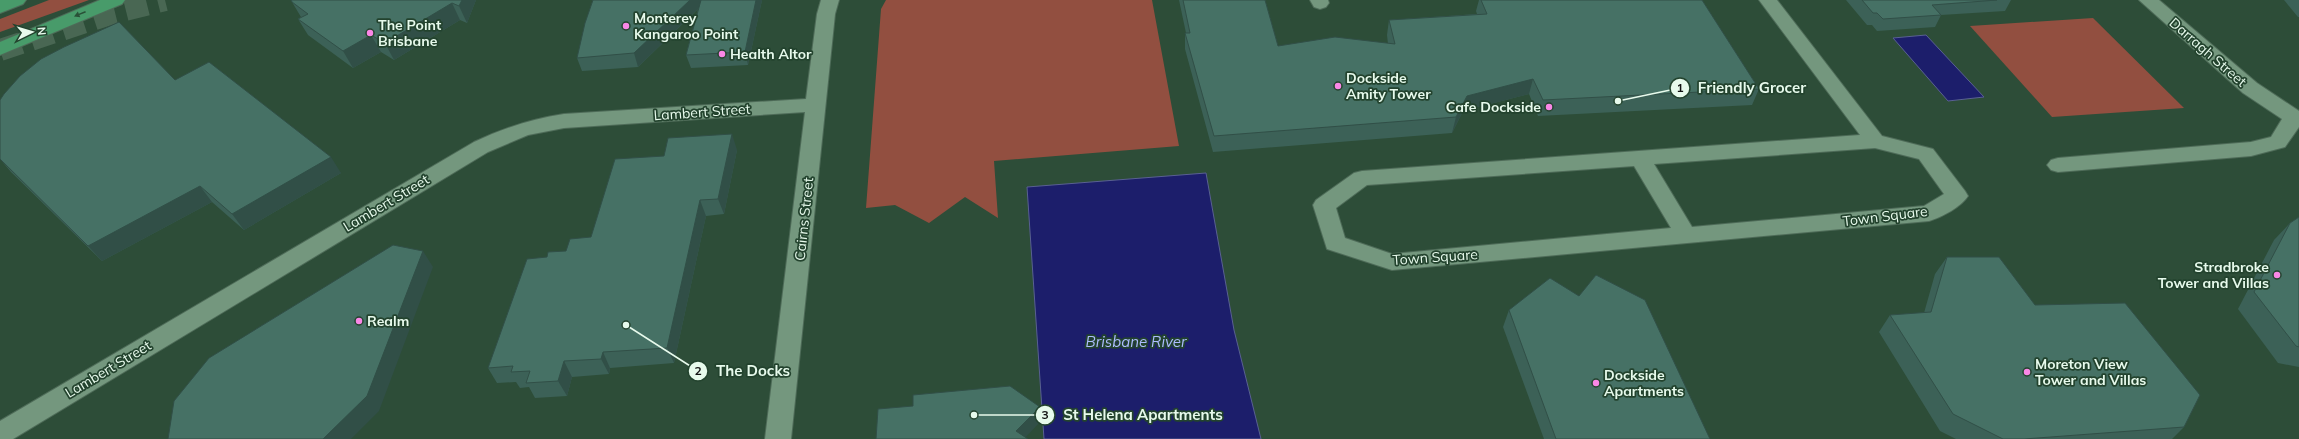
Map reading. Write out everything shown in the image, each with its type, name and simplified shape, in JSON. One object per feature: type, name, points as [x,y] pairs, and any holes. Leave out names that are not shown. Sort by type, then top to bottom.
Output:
[{"type":"main road","points":[[0,7],[17,0]]},
{"type":"main road","points":[[0,49],[116,0]]},
{"type":"street","name":"Cairns Street","points":[[778,439],[815,104],[826,14],[830,0]]},
{"type":"street","points":[[1768,0],[1875,141]]},
{"type":"street","name":"Darragh Street","points":[[2148,0],[2250,88],[2296,119]]},
{"type":"street","name":"Lambert Street","points":[[0,434],[506,134],[526,126],[564,121],[815,104]]},
{"type":"street","points":[[2058,165],[2251,149],[2278,142],[2296,119]]},
{"type":"street","name":"Town Square","points":[[1875,141],[1926,154],[1957,196],[1929,213],[1392,262],[1335,243],[1324,205],[1362,178],[1640,158],[1875,141]]},
{"type":"street","points":[[1640,158],[1686,235]]},
{"type":"shaded area","points":[[49,0],[89,0],[0,32],[0,19]]},
{"type":"shaded area","points":[[886,0],[1152,0],[1179,146],[994,161],[998,218],[965,197],[929,223],[895,205],[866,208],[881,9]]},
{"type":"shaded area","points":[[2093,18],[2184,108],[2052,117],[1970,26]]},
{"type":"water","points":[[1926,35],[1984,97],[1948,101],[1893,38]]},
{"type":"water","name":"Brisbane River","points":[[1206,173],[1234,330],[1261,439],[1044,439],[1027,187]]},
{"type":"building","name":"The Point Brisbane","points":[[291,0],[462,0],[459,6],[452,3],[385,43],[371,35],[343,51],[298,19],[308,14]]},
{"type":"building","name":"Monterey Kangaroo Point","points":[[593,0],[690,0],[634,53],[577,58],[585,23]]},
{"type":"building","points":[[701,0],[756,0],[745,52],[686,55]]},
{"type":"building","points":[[1183,0],[1265,0],[1278,46],[1335,37],[1395,44],[1389,20],[1487,14],[1481,0],[1702,0],[1759,89],[1543,100],[1533,79],[1467,96],[1456,117],[1214,136],[1185,33],[1190,33]]},
{"type":"building","points":[[1862,0],[1997,0],[1932,5],[1941,15],[1883,19],[1877,13],[1873,13]]},
{"type":"building","points":[[119,22],[175,80],[209,62],[331,157],[232,214],[200,186],[88,246],[0,159],[0,100],[20,76],[41,59]]},
{"type":"building","points":[[732,134],[718,199],[700,200],[667,348],[603,352],[601,359],[564,361],[558,381],[526,383],[530,371],[511,372],[513,366],[488,368],[527,259],[547,257],[548,252],[566,251],[570,239],[591,237],[615,159],[664,156],[668,138]]},
{"type":"building","points":[[2299,217],[2299,347],[2296,346],[2254,292],[2290,223]]},
{"type":"building","name":"Realm","points":[[393,245],[423,251],[367,396],[323,439],[168,439],[174,401],[209,358]]},
{"type":"building","name":"Moreton View Tower and Villas","points":[[1947,257],[1999,257],[2035,305],[2125,303],[2200,395],[2184,427],[2024,439],[2003,439],[1953,414],[1890,315],[1931,312]]},
{"type":"building","name":"Dockside Apartments","points":[[1596,275],[1645,300],[1710,439],[1556,439],[1509,310],[1550,278],[1579,296]]},
{"type":"building","points":[[1010,386],[1040,407],[1016,431],[1028,439],[876,439],[878,409],[913,406],[913,395]]},
{"type":"tunnel","points":[[0,50],[113,13],[165,0]]},
{"type":"place","name":"Monterey Kangaroo Point","points":[[626,26]]},
{"type":"place","name":"The Point Brisbane","points":[[370,33]]},
{"type":"place","name":"Health Altor","points":[[722,54]]},
{"type":"place","name":"Dockside Amity Tower","points":[[1338,86]]},
{"type":"place","name":"Friendly Grocer","points":[[1618,101]]},
{"type":"place","name":"Cafe Dockside","points":[[1549,107]]},
{"type":"place","name":"Stradbroke Tower and Villas","points":[[2277,275]]},
{"type":"place","name":"Realm","points":[[359,321]]},
{"type":"place","name":"The Docks","points":[[626,325]]},
{"type":"place","name":"Moreton View Tower and Villas","points":[[2027,372]]},
{"type":"place","name":"Dockside Apartments","points":[[1596,383]]},
{"type":"place","name":"St Helena Apartments","points":[[974,415]]}]
